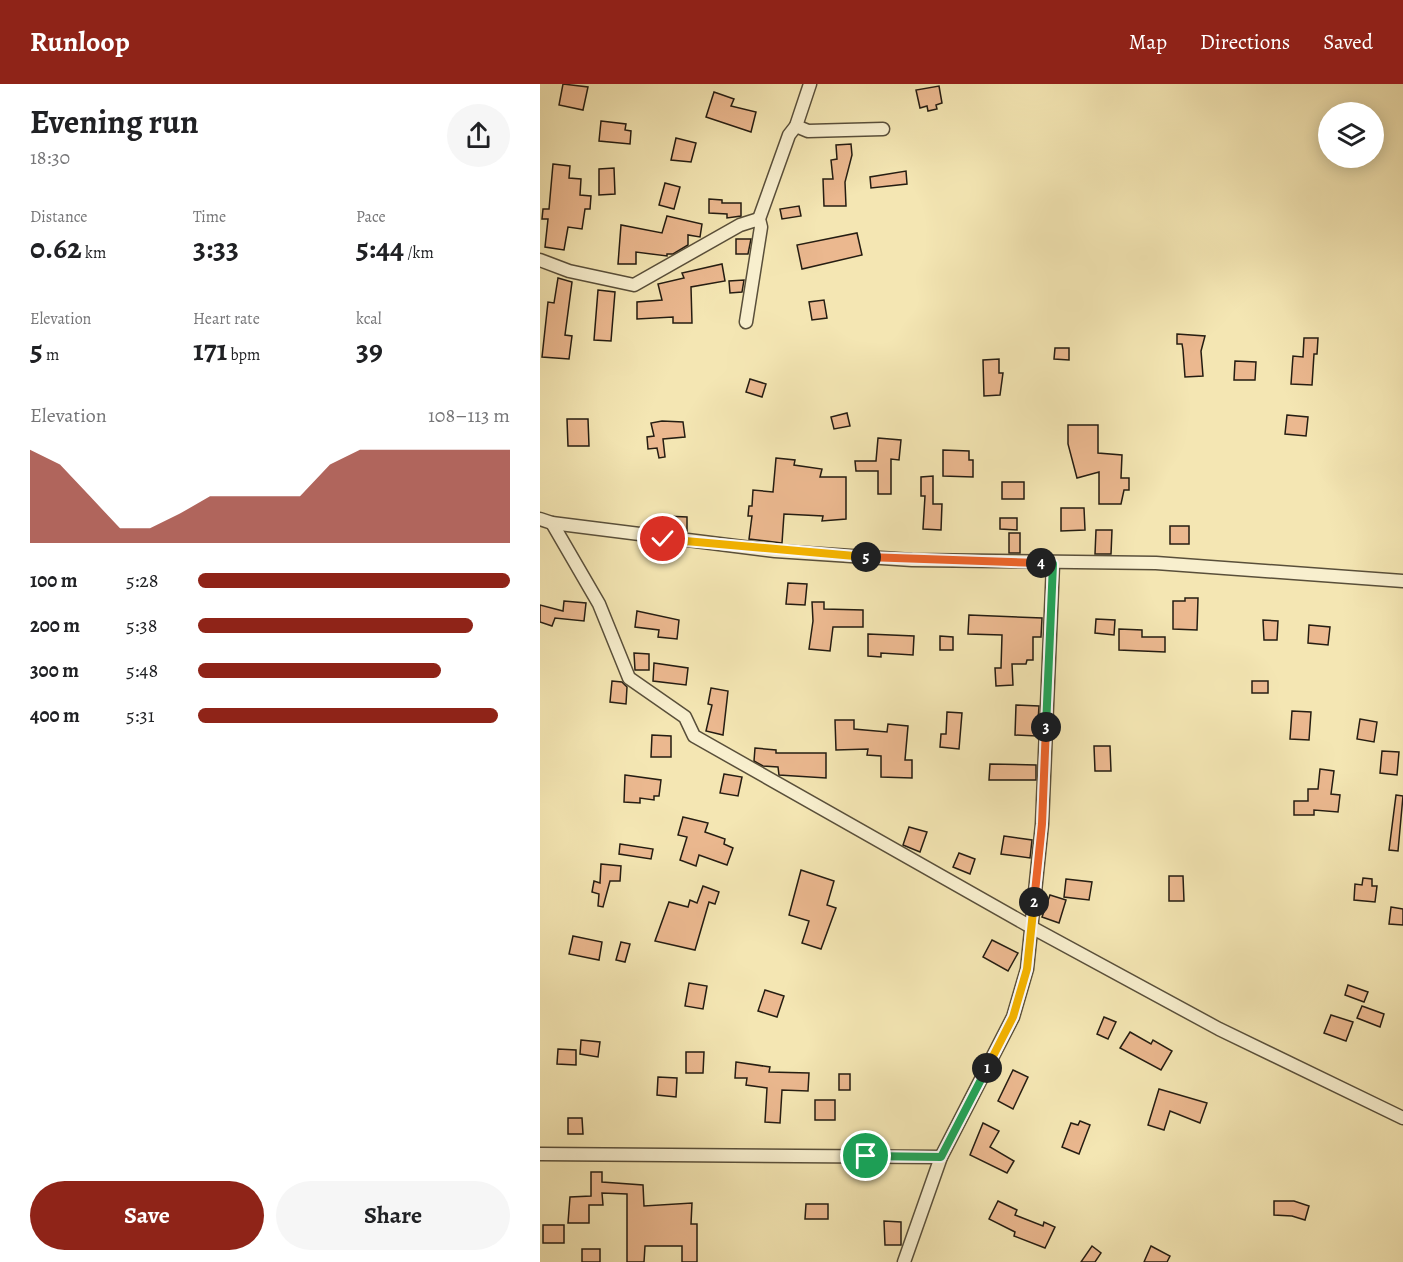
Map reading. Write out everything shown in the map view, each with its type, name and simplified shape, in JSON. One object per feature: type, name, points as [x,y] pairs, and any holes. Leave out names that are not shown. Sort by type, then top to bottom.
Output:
[{"type":"street","points":[[746,322],[761,226],[759,219],[810,84]]},
{"type":"street","points":[[796,126],[808,130],[883,129]]},
{"type":"street","points":[[540,260],[569,271],[634,285],[740,225],[759,219]]},
{"type":"street","points":[[546,521],[775,551],[912,560],[1053,564],[1156,563],[1403,581]]},
{"type":"street","points":[[546,521],[599,604],[629,678],[685,717],[694,736],[1031,927],[1219,1029],[1403,1118]]},
{"type":"street","points":[[904,1262],[941,1157],[1013,1017],[1027,969],[1042,824],[1053,564]]},
{"type":"street","points":[[540,1154],[941,1157]]},
{"type":"building","points":[[563,84],[588,87],[583,110],[559,105]]},
{"type":"building","points":[[939,86],[942,103],[936,105],[937,109],[928,111],[927,106],[920,108],[916,90]]},
{"type":"building","points":[[714,92],[734,99],[731,106],[756,112],[751,132],[706,117]]},
{"type":"building","points":[[601,121],[626,124],[625,130],[631,131],[630,144],[599,141]]},
{"type":"building","points":[[676,138],[696,143],[691,162],[671,160]]},
{"type":"building","points":[[851,144],[852,155],[845,182],[846,206],[824,206],[823,179],[833,179],[831,160],[837,159],[836,145]]},
{"type":"building","points":[[553,164],[570,166],[569,178],[581,179],[580,195],[591,196],[590,209],[585,209],[582,229],[568,227],[564,250],[545,247],[548,219],[542,219],[543,209],[549,209]]},
{"type":"building","points":[[614,168],[615,194],[599,195],[599,169]]},
{"type":"building","points":[[906,171],[907,184],[871,188],[870,177]]},
{"type":"building","points":[[665,183],[680,187],[674,209],[659,205]]},
{"type":"building","points":[[709,199],[722,200],[722,203],[741,203],[741,216],[727,218],[727,214],[709,213]]},
{"type":"building","points":[[799,206],[801,216],[782,219],[780,209]]},
{"type":"building","points":[[667,216],[702,224],[700,237],[688,235],[688,245],[667,256],[636,252],[636,264],[618,264],[621,225],[662,233]]},
{"type":"building","points":[[857,233],[862,255],[802,269],[797,245]]},
{"type":"building","points":[[736,239],[751,239],[748,254],[736,254]]},
{"type":"building","points":[[722,264],[725,281],[691,287],[692,323],[673,323],[673,317],[637,319],[637,302],[662,300],[658,284],[684,278],[682,273]]},
{"type":"building","points":[[558,278],[572,282],[565,335],[572,336],[569,359],[542,357],[548,302],[554,303]]},
{"type":"building","points":[[744,280],[742,292],[730,293],[729,281]]},
{"type":"building","points":[[598,290],[615,292],[611,341],[594,340]]},
{"type":"building","points":[[824,300],[827,318],[812,320],[809,302]]},
{"type":"building","points":[[1177,334],[1205,336],[1201,351],[1203,376],[1185,377],[1182,344],[1177,344]]},
{"type":"building","points":[[1304,338],[1318,338],[1317,354],[1314,354],[1312,385],[1291,384],[1293,356],[1303,357]]},
{"type":"building","points":[[1055,348],[1069,348],[1069,360],[1054,359]]},
{"type":"building","points":[[999,359],[999,373],[1003,373],[1000,395],[984,396],[983,360]]},
{"type":"building","points":[[1235,361],[1256,362],[1255,380],[1234,380]]},
{"type":"building","points":[[750,379],[766,384],[762,397],[746,392]]},
{"type":"building","points":[[847,413],[850,426],[834,429],[831,417]]},
{"type":"building","points":[[1287,415],[1308,417],[1306,436],[1285,434]]},
{"type":"building","points":[[567,419],[588,419],[589,446],[568,446]]},
{"type":"building","points":[[683,422],[685,437],[663,439],[665,457],[659,458],[657,448],[648,449],[647,437],[654,436],[651,423]]},
{"type":"building","points":[[1068,425],[1098,425],[1098,453],[1122,455],[1121,478],[1129,478],[1129,490],[1124,490],[1121,504],[1099,504],[1099,472],[1077,478],[1068,444]]},
{"type":"building","points":[[878,438],[901,440],[899,460],[891,459],[891,494],[878,494],[878,471],[856,471],[855,461],[876,461]]},
{"type":"building","points":[[943,450],[969,451],[969,460],[973,460],[973,477],[943,476]]},
{"type":"building","points":[[776,458],[795,460],[794,465],[822,469],[820,477],[846,477],[846,519],[822,521],[823,516],[784,514],[782,543],[749,539],[752,516],[748,516],[749,506],[752,506],[753,490],[773,492]]},
{"type":"building","points":[[933,476],[933,504],[942,504],[941,530],[923,529],[925,496],[921,496],[921,477]]},
{"type":"building","points":[[1002,482],[1024,482],[1024,499],[1002,499]]},
{"type":"building","points":[[1061,508],[1084,508],[1085,530],[1061,531]]},
{"type":"building","points":[[665,516],[687,517],[687,531],[664,529]]},
{"type":"building","points":[[1000,518],[1017,518],[1017,530],[1000,529]]},
{"type":"building","points":[[1170,526],[1189,526],[1189,544],[1170,544]]},
{"type":"building","points":[[1096,530],[1112,530],[1111,554],[1095,554]]},
{"type":"building","points":[[1009,533],[1020,533],[1020,553],[1009,553]]},
{"type":"building","points":[[788,583],[807,584],[805,605],[786,604]]},
{"type":"building","points":[[1185,598],[1198,598],[1197,630],[1173,629],[1173,601],[1185,601]]},
{"type":"building","points":[[564,601],[586,603],[584,621],[555,618],[552,626],[540,622],[540,605],[563,611]]},
{"type":"building","points":[[812,602],[824,602],[824,609],[863,610],[863,627],[833,627],[830,651],[809,649],[813,621]]},
{"type":"building","points":[[637,611],[679,620],[677,639],[658,637],[659,630],[635,627]]},
{"type":"building","points":[[969,615],[1042,618],[1041,637],[1033,637],[1033,660],[1027,660],[1026,664],[1012,664],[1013,685],[996,686],[995,668],[1001,668],[1002,635],[968,634]]},
{"type":"building","points":[[1096,619],[1115,620],[1114,635],[1095,633]]},
{"type":"building","points":[[1263,620],[1278,621],[1277,640],[1264,640]]},
{"type":"building","points":[[1309,625],[1330,627],[1328,645],[1308,643]]},
{"type":"building","points":[[1119,629],[1142,630],[1142,637],[1165,637],[1165,652],[1119,650]]},
{"type":"building","points":[[868,634],[914,636],[913,655],[881,653],[881,657],[868,656]]},
{"type":"building","points":[[940,636],[953,637],[953,650],[940,650]]},
{"type":"building","points":[[634,653],[649,654],[649,670],[635,670]]},
{"type":"building","points":[[654,663],[688,668],[686,685],[653,681]]},
{"type":"building","points":[[612,681],[622,682],[627,687],[626,704],[610,702]]},
{"type":"building","points":[[1252,681],[1268,681],[1268,693],[1252,693]]},
{"type":"building","points":[[711,688],[728,691],[723,735],[706,731],[712,705],[708,704]]},
{"type":"building","points":[[1016,705],[1039,706],[1037,736],[1015,735]]},
{"type":"building","points":[[1292,711],[1311,712],[1309,740],[1290,739]]},
{"type":"building","points":[[947,712],[962,713],[959,749],[940,747],[941,734],[946,734]]},
{"type":"building","points":[[1360,719],[1377,722],[1374,742],[1357,739]]},
{"type":"building","points":[[835,720],[854,720],[854,729],[887,732],[888,724],[908,726],[905,760],[912,760],[912,778],[881,777],[881,756],[867,755],[868,749],[836,750]]},
{"type":"building","points":[[652,735],[671,736],[671,757],[651,757]]},
{"type":"building","points":[[1094,746],[1110,746],[1111,771],[1095,771]]},
{"type":"building","points":[[755,748],[776,750],[776,753],[826,753],[826,778],[779,775],[778,767],[763,766],[754,761]]},
{"type":"building","points":[[1382,751],[1399,752],[1397,775],[1380,773]]},
{"type":"building","points":[[990,764],[1036,765],[1036,780],[989,780]]},
{"type":"building","points":[[1320,769],[1334,771],[1331,794],[1340,795],[1338,812],[1314,810],[1314,815],[1294,815],[1294,801],[1308,801],[1308,789],[1318,789]]},
{"type":"building","points":[[724,774],[742,777],[738,796],[720,793]]},
{"type":"building","points":[[625,775],[661,780],[659,796],[654,796],[654,800],[640,798],[640,803],[624,802]]},
{"type":"building","points":[[1396,795],[1403,796],[1398,851],[1389,850]]},
{"type":"building","points":[[683,817],[708,823],[705,832],[725,839],[724,844],[733,848],[727,865],[699,855],[696,866],[680,860],[687,837],[678,835]]},
{"type":"building","points":[[909,827],[927,832],[920,852],[903,845]]},
{"type":"building","points":[[1004,836],[1032,840],[1030,858],[1001,854]]},
{"type":"building","points":[[620,844],[653,849],[651,859],[619,854]]},
{"type":"building","points":[[959,853],[975,859],[970,874],[953,867]]},
{"type":"building","points":[[601,864],[621,866],[620,881],[610,881],[603,907],[598,906],[599,894],[592,892],[594,881],[600,883]]},
{"type":"building","points":[[801,870],[834,881],[827,905],[836,908],[821,949],[802,943],[809,921],[789,915]]},
{"type":"building","points":[[1169,876],[1183,876],[1184,901],[1169,901]]},
{"type":"building","points":[[1363,878],[1372,879],[1372,886],[1377,886],[1375,902],[1354,900],[1355,884],[1362,885]]},
{"type":"building","points":[[1066,879],[1092,882],[1089,900],[1064,897]]},
{"type":"building","points":[[703,886],[719,892],[715,904],[709,902],[695,950],[655,941],[669,902],[688,907],[690,900],[697,903]]},
{"type":"building","points":[[1050,895],[1066,900],[1059,923],[1042,917]]},
{"type":"building","points":[[1391,907],[1403,909],[1403,925],[1389,924]]},
{"type":"building","points":[[573,936],[602,942],[599,960],[569,954]]},
{"type":"building","points":[[992,940],[1018,953],[1008,971],[983,957]]},
{"type":"building","points":[[621,942],[630,944],[625,962],[616,960]]},
{"type":"building","points":[[689,983],[707,986],[703,1009],[685,1006]]},
{"type":"building","points":[[1348,985],[1368,992],[1364,1002],[1345,995]]},
{"type":"building","points":[[765,990],[784,996],[777,1017],[758,1011]]},
{"type":"building","points":[[1362,1006],[1384,1014],[1380,1027],[1357,1018]]},
{"type":"building","points":[[1331,1015],[1353,1022],[1346,1041],[1324,1033]]},
{"type":"building","points":[[1104,1017],[1116,1022],[1108,1039],[1097,1034]]},
{"type":"building","points":[[1130,1032],[1151,1044],[1153,1040],[1172,1051],[1161,1070],[1120,1048]]},
{"type":"building","points":[[581,1040],[600,1042],[598,1057],[580,1054]]},
{"type":"building","points":[[558,1049],[576,1050],[576,1065],[557,1064]]},
{"type":"building","points":[[686,1052],[704,1052],[703,1073],[686,1073]]},
{"type":"building","points":[[736,1062],[770,1067],[769,1072],[809,1073],[808,1091],[782,1090],[780,1123],[765,1122],[767,1088],[746,1085],[747,1078],[735,1078]]},
{"type":"building","points":[[1013,1070],[1028,1077],[1013,1109],[998,1101]]},
{"type":"building","points":[[839,1074],[850,1074],[850,1090],[839,1090]]},
{"type":"building","points":[[658,1077],[677,1078],[676,1097],[657,1095]]},
{"type":"building","points":[[1159,1089],[1207,1103],[1200,1123],[1170,1111],[1164,1130],[1148,1125]]},
{"type":"building","points":[[815,1100],[835,1100],[835,1120],[815,1120]]},
{"type":"building","points":[[568,1118],[582,1118],[583,1134],[568,1134]]},
{"type":"building","points":[[1080,1121],[1090,1125],[1079,1154],[1062,1147],[1071,1123],[1078,1125]]},
{"type":"building","points":[[983,1123],[999,1131],[990,1147],[1014,1161],[1007,1173],[970,1155]]},
{"type":"building","points":[[591,1172],[602,1172],[602,1182],[643,1185],[644,1206],[692,1203],[691,1224],[697,1224],[697,1262],[682,1262],[682,1246],[645,1246],[644,1262],[627,1262],[627,1194],[602,1193],[603,1205],[589,1205],[589,1223],[568,1223],[570,1197],[591,1196]]},
{"type":"building","points":[[998,1201],[1017,1210],[1015,1215],[1043,1226],[1044,1222],[1055,1227],[1045,1248],[1014,1236],[1015,1232],[989,1219]]},
{"type":"building","points":[[1274,1201],[1294,1201],[1309,1206],[1305,1220],[1292,1216],[1274,1215]]},
{"type":"building","points":[[806,1204],[828,1204],[828,1219],[805,1219]]},
{"type":"building","points":[[884,1221],[901,1222],[901,1245],[885,1245]]},
{"type":"building","points":[[543,1225],[564,1225],[564,1243],[543,1243]]},
{"type":"building","points":[[1092,1246],[1101,1253],[1095,1262],[1081,1262]]},
{"type":"building","points":[[1151,1246],[1170,1256],[1167,1262],[1144,1262]]},
{"type":"building","points":[[582,1249],[600,1249],[600,1262],[582,1262]]},
{"type":"route","points":[[663,539],[775,551],[912,560],[1053,564],[1042,824],[1027,969],[1013,1017],[941,1157],[866,1156]]}]
